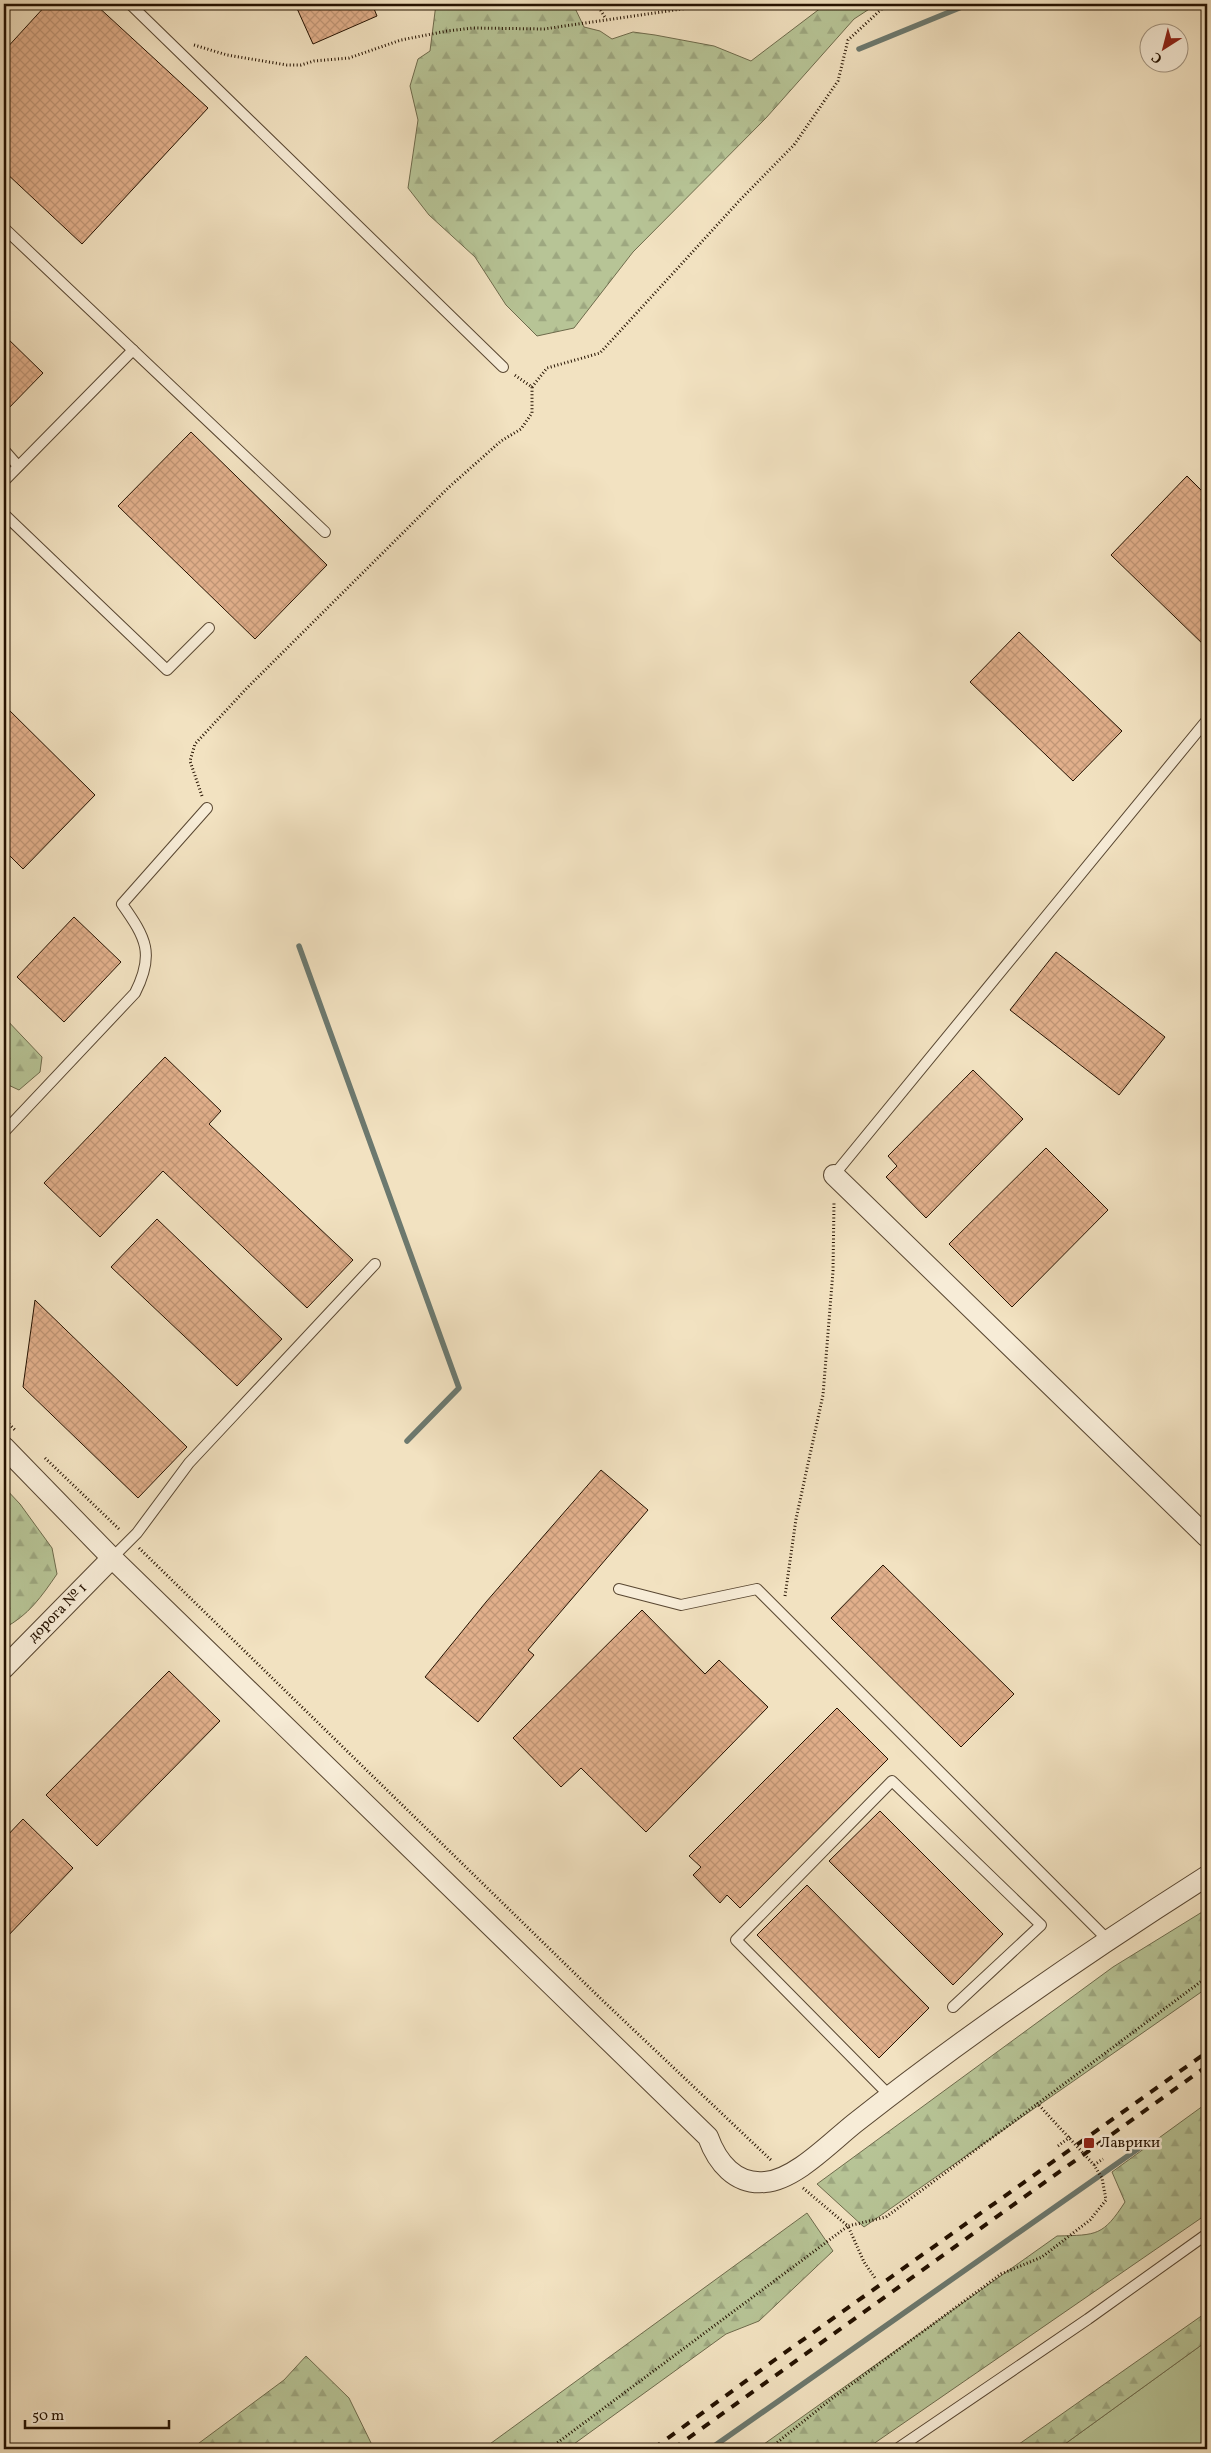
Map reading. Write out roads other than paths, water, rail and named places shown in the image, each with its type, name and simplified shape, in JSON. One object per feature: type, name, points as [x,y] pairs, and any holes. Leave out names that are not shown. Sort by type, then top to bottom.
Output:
[{"type":"street","points":[[834,1175],[1207,1537]]},
{"type":"street","points":[[4,1448],[112,1558],[708,2137],[715,2155],[726,2169],[741,2178],[764,2183],[788,2176],[890,2096],[1107,1939],[1207,1876]]},
{"type":"street","name":"дорога № 1","points":[[4,1668],[13,1651],[112,1558]]},
{"type":"lane","points":[[130,4],[503,367]]},
{"type":"lane","points":[[4,228],[325,532]]},
{"type":"lane","points":[[4,481],[133,350]]},
{"type":"lane","points":[[4,450],[18,466]]},
{"type":"lane","points":[[4,514],[167,670],[209,628]]},
{"type":"lane","points":[[834,1175],[1207,720]]},
{"type":"lane","points":[[4,1132],[135,993],[144,975],[147,956],[145,939],[122,904],[207,808]]},
{"type":"lane","points":[[112,1558],[130,1540],[188,1463],[375,1264]]},
{"type":"lane","points":[[619,1589],[681,1605],[757,1589],[1107,1939]]},
{"type":"lane","points":[[890,2096],[736,1940],[892,1780],[1041,1925],[953,2008]]},
{"type":"lane","points":[[897,2449],[1088,2320],[1207,2234]]},
{"type":"waterway","points":[[859,49],[969,4]]},
{"type":"waterway","points":[[299,946],[459,1388],[407,1441]]},
{"type":"waterway","points":[[710,2449],[1142,2146]]},
{"type":"railway","points":[[653,2449],[776,2359],[1207,2052]]},
{"type":"railway","points":[[673,2449],[1207,2066]]},
{"type":"place","name":"Лаврики","points":[[1089,2143]]}]
